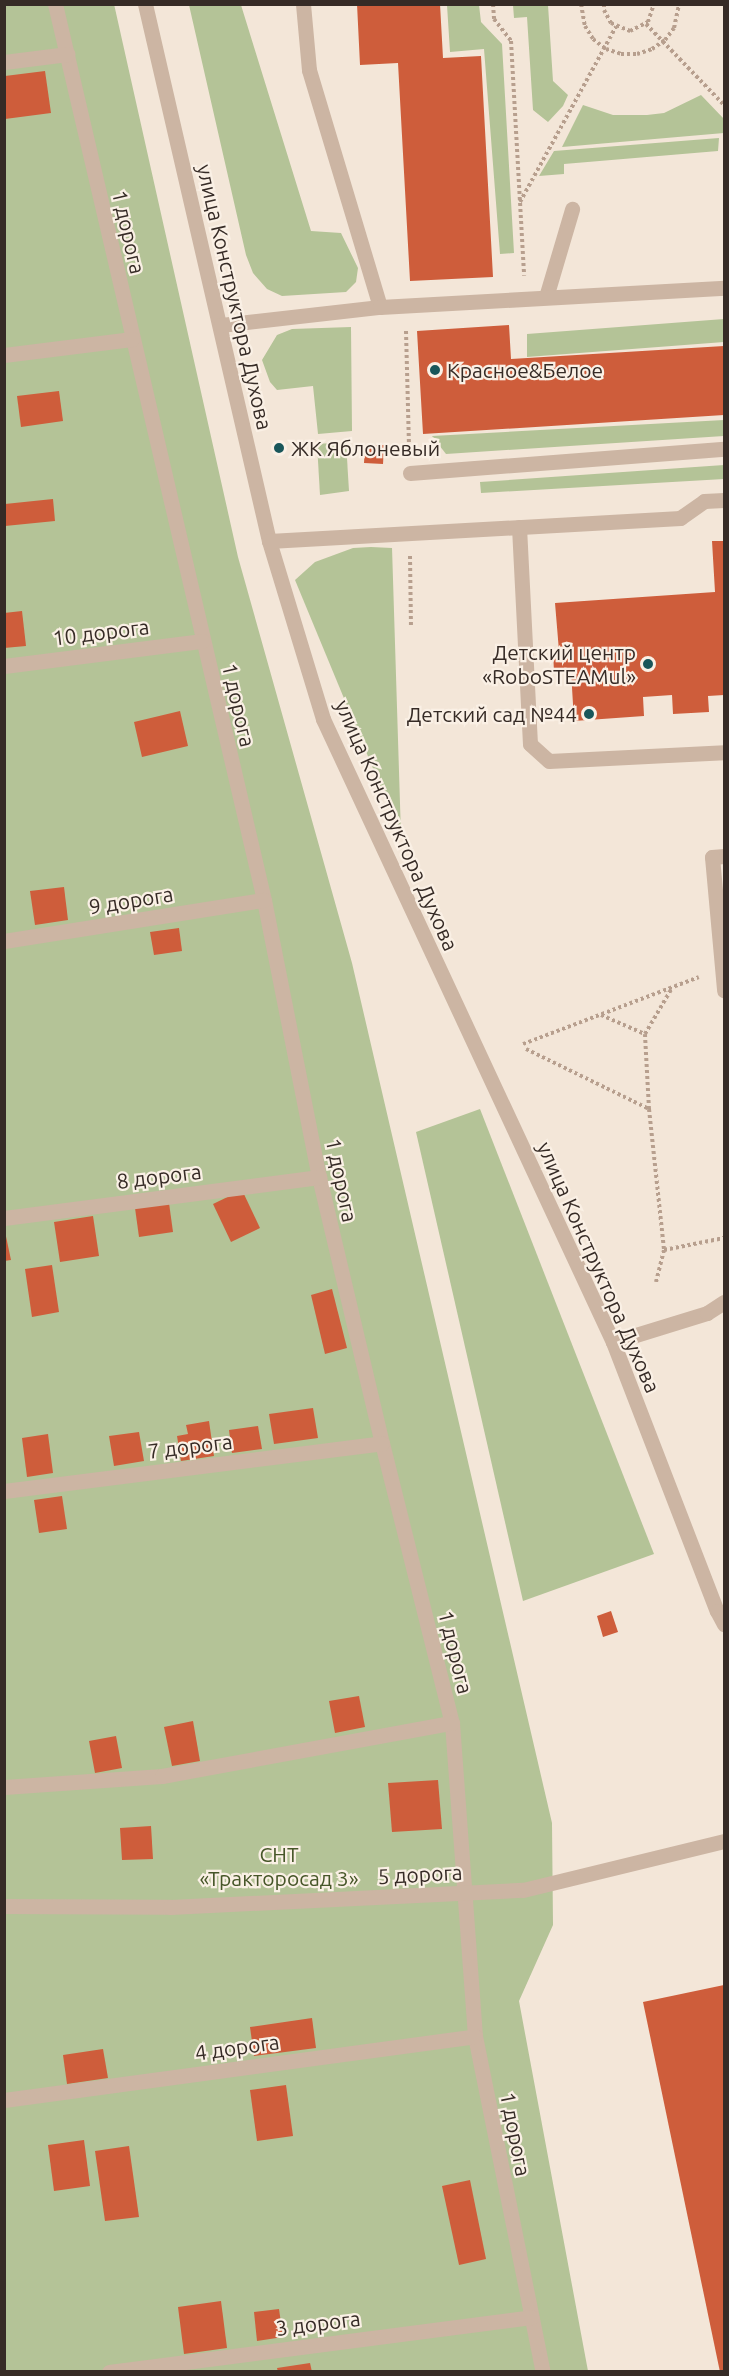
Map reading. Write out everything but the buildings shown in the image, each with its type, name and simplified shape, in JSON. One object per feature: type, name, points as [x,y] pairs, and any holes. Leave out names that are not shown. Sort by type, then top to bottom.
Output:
[{"type":"street","name":"1 дорога","points":[[55,4],[264,900],[319,1176],[382,1443],[452,1723],[475,2036],[543,2372]]},
{"type":"street","name":"улица Конструктора Духова","points":[[145,4],[221,325],[269,541],[323,718],[613,1342],[724,1624]]},
{"type":"street","points":[[303,4],[309,70],[380,307]]},
{"type":"street","points":[[4,62],[67,54]]},
{"type":"street","points":[[546,297],[572,209]]},
{"type":"street","points":[[221,325],[380,307],[724,288]]},
{"type":"street","points":[[4,355],[132,339]]},
{"type":"street","points":[[410,473],[724,449]]},
{"type":"street","points":[[269,541],[680,518],[704,501],[724,500]]},
{"type":"street","points":[[519,527],[530,744],[549,761],[724,752]]},
{"type":"street","name":"10 дорога","points":[[4,666],[202,641]]},
{"type":"street","points":[[724,856],[712,857],[724,990]]},
{"type":"street","name":"9 дорога","points":[[4,941],[264,900]]},
{"type":"street","name":"8 дорога","points":[[4,1218],[319,1176]]},
{"type":"street","points":[[613,1342],[707,1313],[724,1302]]},
{"type":"street","name":"7 дорога","points":[[4,1491],[382,1443]]},
{"type":"street","points":[[4,1787],[162,1776],[452,1723]]},
{"type":"street","name":"5 дорога","points":[[4,1906],[170,1907],[523,1890],[724,1841]]},
{"type":"street","name":"4 дорога","points":[[4,2100],[475,2036]]},
{"type":"street","name":"3 дорога","points":[[109,2372],[531,2317]]},
{"type":"path","points":[[493,4],[494,19],[511,41],[525,298]]},
{"type":"path","points":[[581,4],[585,26],[593,39],[604,47],[621,54],[637,54],[652,49],[664,41],[674,28],[679,4]]},
{"type":"path","points":[[604,4],[607,18],[616,27],[630,31],[646,24],[652,16],[654,4]]},
{"type":"path","points":[[646,24],[724,105]]},
{"type":"path","points":[[519,204],[616,27]]},
{"type":"path","points":[[406,323],[410,473]]},
{"type":"path","points":[[523,1044],[722,968]]},
{"type":"path","points":[[656,1282],[664,1250],[649,1109],[645,1034],[673,987]]},
{"type":"path","points":[[600,1015],[645,1034]]},
{"type":"path","points":[[526,1049],[649,1109]]},
{"type":"path","points":[[664,1250],[724,1238]]},
{"type":"green space","name":"СНТ «Тракторосад 3»","points":[[114,4],[238,557],[352,963],[552,1823],[553,1925],[519,2001],[588,2371],[5,2372],[4,5]]},
{"type":"green space","points":[[189,5],[241,5],[311,231],[341,233],[358,268],[356,282],[346,292],[282,296],[267,289],[253,273],[246,255]]},
{"type":"green space","points":[[447,5],[479,5],[481,22],[502,44],[514,253],[500,254],[484,49],[450,52]]},
{"type":"green space","points":[[513,5],[548,5],[553,81],[568,95],[563,106],[548,122],[533,110],[527,17],[514,18]]},
{"type":"green space","points":[[701,95],[724,119],[724,133],[562,147],[583,105],[613,115],[647,115],[664,113]]},
{"type":"green space","points":[[719,138],[718,151],[564,164],[564,174],[539,176],[554,151]]},
{"type":"green space","points":[[724,319],[724,342],[527,357],[527,334]]},
{"type":"green space","points":[[351,327],[352,431],[318,434],[313,386],[277,390],[270,382],[262,360],[277,335],[292,329]]},
{"type":"green space","points":[[724,420],[724,436],[446,454],[432,436]]},
{"type":"green space","points":[[346,442],[349,491],[320,495],[317,444]]},
{"type":"green space","points":[[724,465],[724,479],[481,493],[480,482]]},
{"type":"green space","points":[[353,548],[392,548],[401,836],[295,580],[315,562]]},
{"type":"green space","points":[[480,1109],[654,1554],[523,1601],[416,1132]]},
{"type":"place","name":"Красное&Белое","points":[[435,370]]},
{"type":"place","name":"ЖК Яблоневый","points":[[279,448]]},
{"type":"place","name":"Детский центр «RoboSTEAMul»","points":[[648,664]]},
{"type":"place","name":"Детский сад №44","points":[[589,714]]}]
